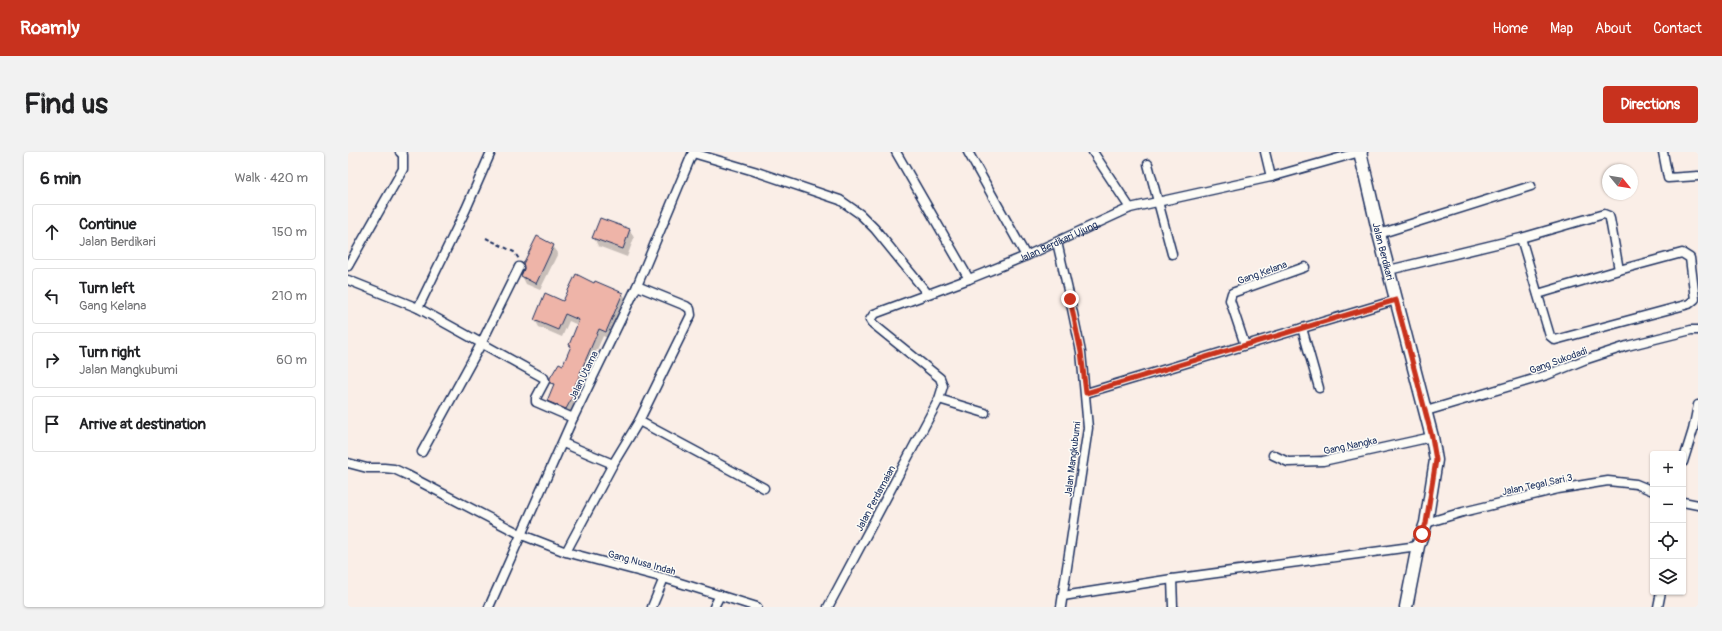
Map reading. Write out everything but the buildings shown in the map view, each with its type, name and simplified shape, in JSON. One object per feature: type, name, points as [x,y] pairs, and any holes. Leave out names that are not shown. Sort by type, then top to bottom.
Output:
[{"type":"street","points":[[348,266],[403,169],[403,155],[400,152]]},
{"type":"street","points":[[418,308],[466,210],[491,152]]},
{"type":"street","points":[[693,152],[840,200],[860,214],[875,229],[928,293]]},
{"type":"street","name":"Jalan Utama","points":[[489,607],[573,418],[637,286],[693,152]]},
{"type":"street","points":[[896,152],[970,279]]},
{"type":"street","points":[[968,152],[1026,256]]},
{"type":"street","points":[[1093,152],[1130,208]]},
{"type":"street","points":[[1264,152],[1271,177]]},
{"type":"street","name":"Jalan Berdikari Ujung","points":[[939,399],[943,386],[940,378],[877,328],[870,320],[874,314],[928,293],[970,279],[1026,256],[1130,208],[1271,177],[1360,152]]},
{"type":"street","name":"Jalan Berdikari","points":[[1360,152],[1379,234],[1426,411],[1436,460],[1426,523],[1418,546],[1406,607]]},
{"type":"street","points":[[1663,152],[1668,178],[1698,176]]},
{"type":"street","points":[[1148,164],[1172,254]]},
{"type":"street","points":[[1379,234],[1531,186]]},
{"type":"street","points":[[1389,270],[1521,238],[1606,215],[1610,219],[1619,270]]},
{"type":"street","points":[[1521,238],[1550,336],[1557,340],[1689,304],[1695,299],[1690,258],[1682,253],[1538,294]]},
{"type":"street","name":"Jalan Mangkubumi","points":[[1057,242],[1081,352],[1086,393],[1088,428],[1061,607]]},
{"type":"street","name":"Gang Kelana","points":[[1245,345],[1230,300],[1232,293],[1305,267]]},
{"type":"street","points":[[422,452],[481,344],[519,268]]},
{"type":"street","points":[[348,280],[418,308],[544,378],[536,398],[536,402],[573,418]]},
{"type":"street","points":[[566,552],[612,464],[638,421],[691,315],[690,309],[686,306],[637,286]]},
{"type":"street","points":[[1086,393],[1396,300]]},
{"type":"street","points":[[1302,328],[1319,388]]},
{"type":"street","name":"Gang Sukodadi","points":[[1426,411],[1547,375],[1584,360],[1627,346],[1692,330],[1698,330]]},
{"type":"street","points":[[939,399],[985,413]]},
{"type":"street","name":"Jalan Perdamaian","points":[[828,607],[939,399]]},
{"type":"street","points":[[1686,452],[1693,430],[1698,405]]},
{"type":"street","points":[[638,421],[764,488]]},
{"type":"street","name":"Gang Nangka","points":[[1273,455],[1288,462],[1323,461],[1432,437]]},
{"type":"street","points":[[563,443],[612,464]]},
{"type":"street","name":"Gang Nusa Indah","points":[[348,463],[367,468],[394,469],[407,474],[522,535],[566,552],[664,578],[758,607]]},
{"type":"street","name":"Jalan Tegal Sari 3","points":[[1426,523],[1463,512],[1558,489],[1608,481],[1636,484],[1650,490]]},
{"type":"street","points":[[1686,503],[1698,505]]},
{"type":"street","points":[[1063,596],[1172,578],[1418,546]]},
{"type":"street","points":[[652,607],[664,578]]},
{"type":"street","points":[[1172,578],[1173,607]]},
{"type":"street","points":[[714,607],[720,595]]},
{"type":"street","points":[[1658,607],[1660,595]]},
{"type":"path","points":[[486,238],[514,252],[520,260],[519,268]]},
{"type":"route","points":[[1070,299],[1081,352],[1086,393],[1234,347],[1396,300],[1432,437],[1436,460],[1426,523],[1422,534]]}]
